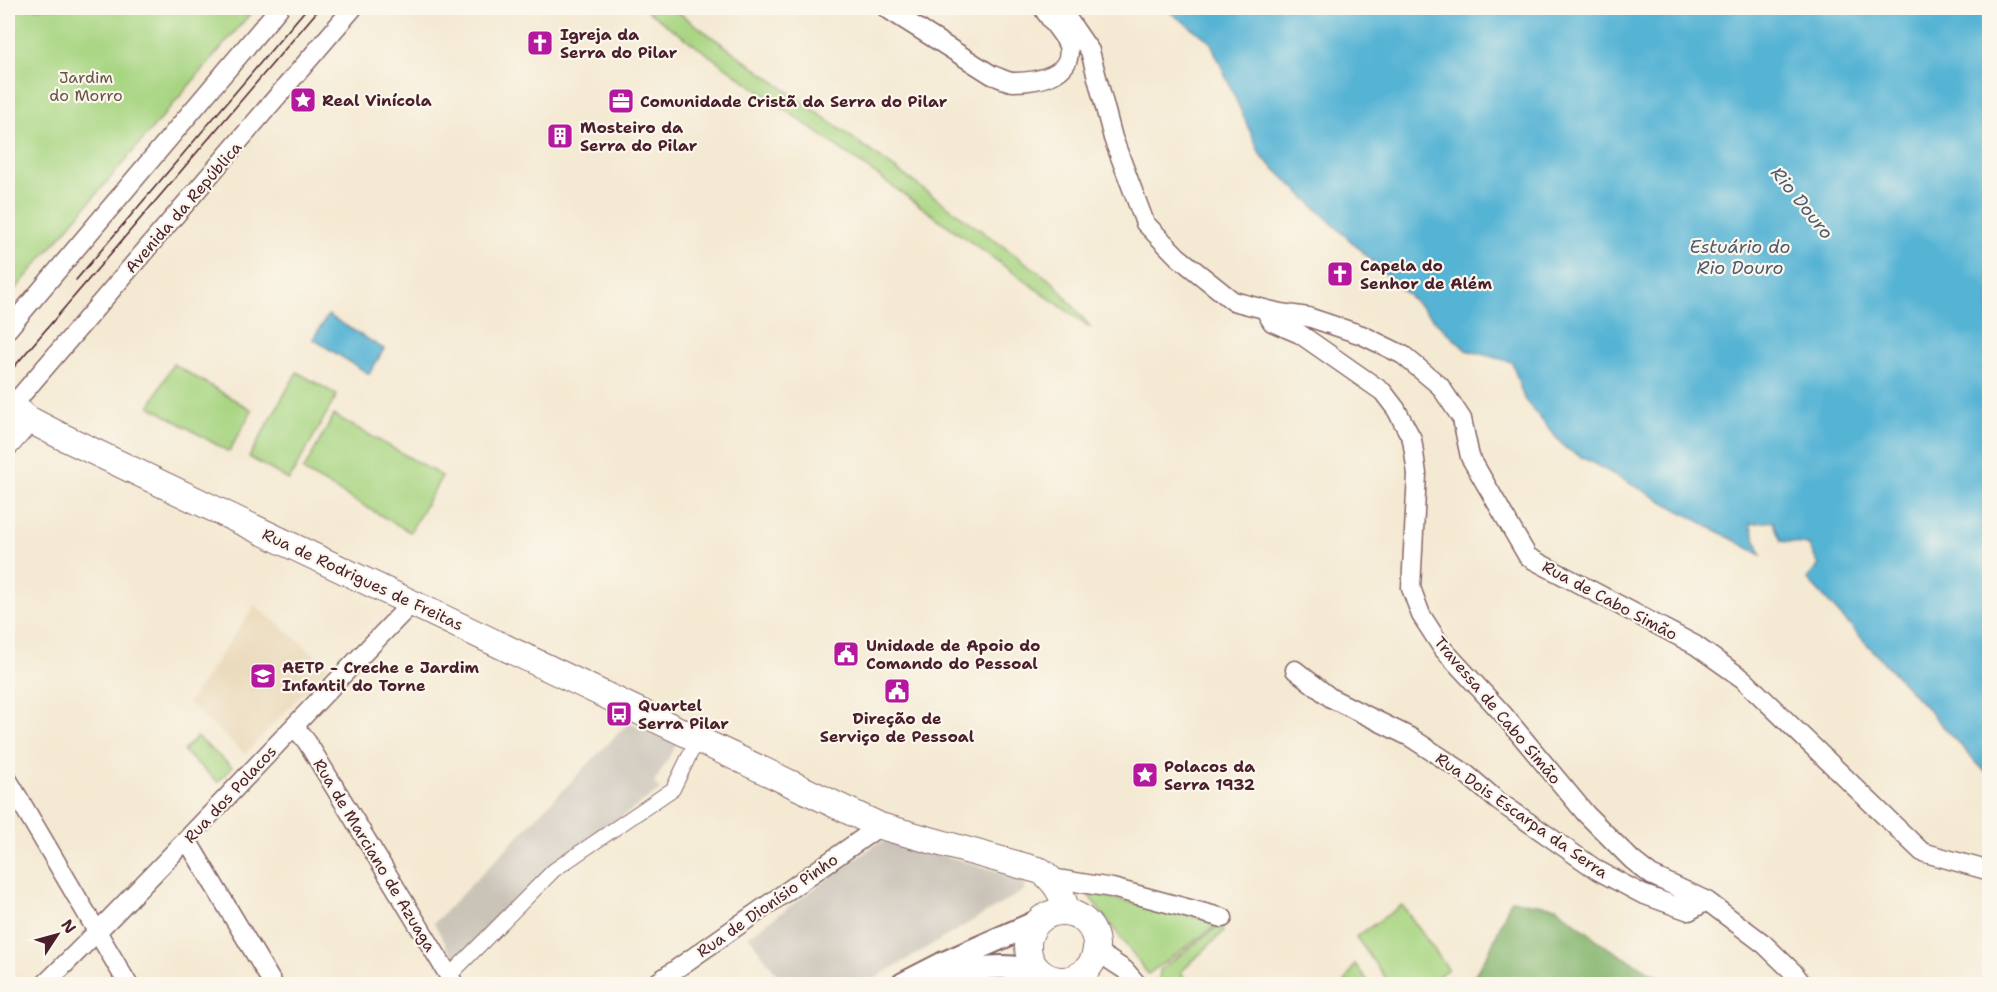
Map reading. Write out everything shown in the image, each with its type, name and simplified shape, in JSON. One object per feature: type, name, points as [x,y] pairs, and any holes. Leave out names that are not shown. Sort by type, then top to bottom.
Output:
[{"type":"main road","name":"Avenida da República","points":[[8,442],[16,409]]},
{"type":"main road","name":"Rua de Rodrigues de Freitas","points":[[16,409],[52,432],[880,825],[1041,871],[1051,878]]},
{"type":"main road","points":[[1051,878],[1062,895],[1066,912]]},
{"type":"main road","points":[[1056,912],[1066,912],[1086,921],[1093,930],[1096,951],[1087,969],[1070,979],[1054,979],[1034,965],[1029,955],[1028,943],[1037,922],[1056,912]]},
{"type":"street","points":[[8,329],[279,8]]},
{"type":"street","name":"Avenida da República","points":[[16,409],[353,8]]},
{"type":"street","points":[[886,8],[992,75],[1012,82],[1043,79],[1060,71],[1068,57],[1068,46],[1043,8]]},
{"type":"street","name":"Rua de Cabo Simão","points":[[1056,8],[1063,12],[1090,51],[1113,138],[1145,223],[1178,257],[1233,301],[1280,313],[1308,316],[1362,335],[1403,355],[1440,386],[1462,419],[1470,457],[1528,556],[1695,645],[1743,679],[1922,852],[1989,871]]},
{"type":"street","name":"Travessa de Cabo Simão","points":[[1264,309],[1272,322],[1300,334],[1383,392],[1396,409],[1412,439],[1417,474],[1411,588],[1421,615],[1443,649],[1502,713],[1586,814],[1632,860],[1651,875],[1707,901]]},
{"type":"street","name":"Rua dos Polacos","points":[[45,984],[187,840],[413,602]]},
{"type":"street","name":"Rua Dois Escarpa da Serra","points":[[1295,670],[1331,698],[1410,737],[1466,773],[1498,801],[1597,870],[1642,894],[1689,911],[1707,901]]},
{"type":"street","name":"Rua de Marciano de Azuaga","points":[[294,726],[307,742],[452,980]]},
{"type":"street","points":[[452,980],[554,870],[673,789],[698,738]]},
{"type":"street","points":[[8,780],[128,984]]},
{"type":"street","name":"Rua de Dionísio Pinho","points":[[655,984],[880,825]]},
{"type":"street","points":[[187,840],[273,984]]},
{"type":"street","name":"Rua de Rodrigues de Freitas","points":[[1051,878],[1112,888],[1223,918]]},
{"type":"street","points":[[1707,901],[1764,944],[1802,984]]},
{"type":"street","points":[[903,984],[1037,922]]},
{"type":"street","points":[[1096,951],[1125,970],[1137,984]]},
{"type":"street","points":[[912,984],[959,971],[995,966],[1023,968],[1054,979]]},
{"type":"shaded area","name":"AETP - Creche e Jardim Infantil do Torne","points":[[255,605],[329,666],[245,754],[188,703]]},
{"type":"shaded area","points":[[629,722],[677,743],[654,783],[660,790],[549,868],[456,963],[434,923]]},
{"type":"shaded area","points":[[893,841],[1025,879],[1025,890],[865,984],[784,984],[749,936],[879,842]]},
{"type":"green space","name":"Jardim do Morro","points":[[8,8],[255,8],[8,298]]},
{"type":"green space","points":[[643,8],[672,8],[1054,283],[1091,328]]},
{"type":"green space","points":[[173,364],[252,410],[229,452],[150,406]]},
{"type":"green space","points":[[297,372],[337,395],[289,480],[249,457]]},
{"type":"green space","points":[[334,415],[442,476],[410,532],[303,471]]},
{"type":"green space","points":[[197,737],[232,767],[218,782],[183,751]]},
{"type":"green space","points":[[1086,892],[1220,923],[1148,974]]},
{"type":"green space","points":[[1511,900],[1556,907],[1606,947],[1671,984],[1469,984],[1489,952]]},
{"type":"green space","points":[[1402,905],[1448,969],[1437,977],[1441,984],[1390,984],[1356,937]]},
{"type":"green space","points":[[1221,924],[1224,931],[1181,972],[1188,984],[1161,984],[1159,982],[1160,970]]},
{"type":"green space","points":[[1355,964],[1370,984],[1344,984]]},
{"type":"water","name":"Estuário do Rio Douro","points":[[1164,8],[1989,8],[1989,776],[1807,579],[1819,565],[1808,545],[1781,541],[1773,521],[1750,524],[1761,555],[1565,448],[1524,399],[1512,362],[1466,350],[1261,156],[1210,41]]},
{"type":"water","points":[[328,315],[384,349],[369,374],[313,339]]},
{"type":"tram line","points":[[76,280],[307,8]]},
{"type":"tram line","points":[[8,374],[320,8]]},
{"type":"place","name":"Igreja da Serra do Pilar","points":[[540,43]]},
{"type":"place","name":"Real Vinícola","points":[[303,100]]},
{"type":"place","name":"Comunidade Cristã da Serra do Pilar","points":[[621,101]]},
{"type":"place","name":"Mosteiro da Serra do Pilar","points":[[560,136]]},
{"type":"place","name":"Capela do Senhor de Além","points":[[1340,274]]},
{"type":"place","name":"Unidade de Apoio do Comando do Pessoal","points":[[846,654]]},
{"type":"place","name":"AETP - Creche e Jardim Infantil do Torne","points":[[263,676]]},
{"type":"place","name":"Direção de Serviço de Pessoal","points":[[897,691]]},
{"type":"place","name":"Quartel Serra Pilar","points":[[619,714]]},
{"type":"place","name":"Polacos da Serra 1932","points":[[1145,775]]},
{"type":"water label","name":"Rio Douro","points":[[1802,203]]}]
